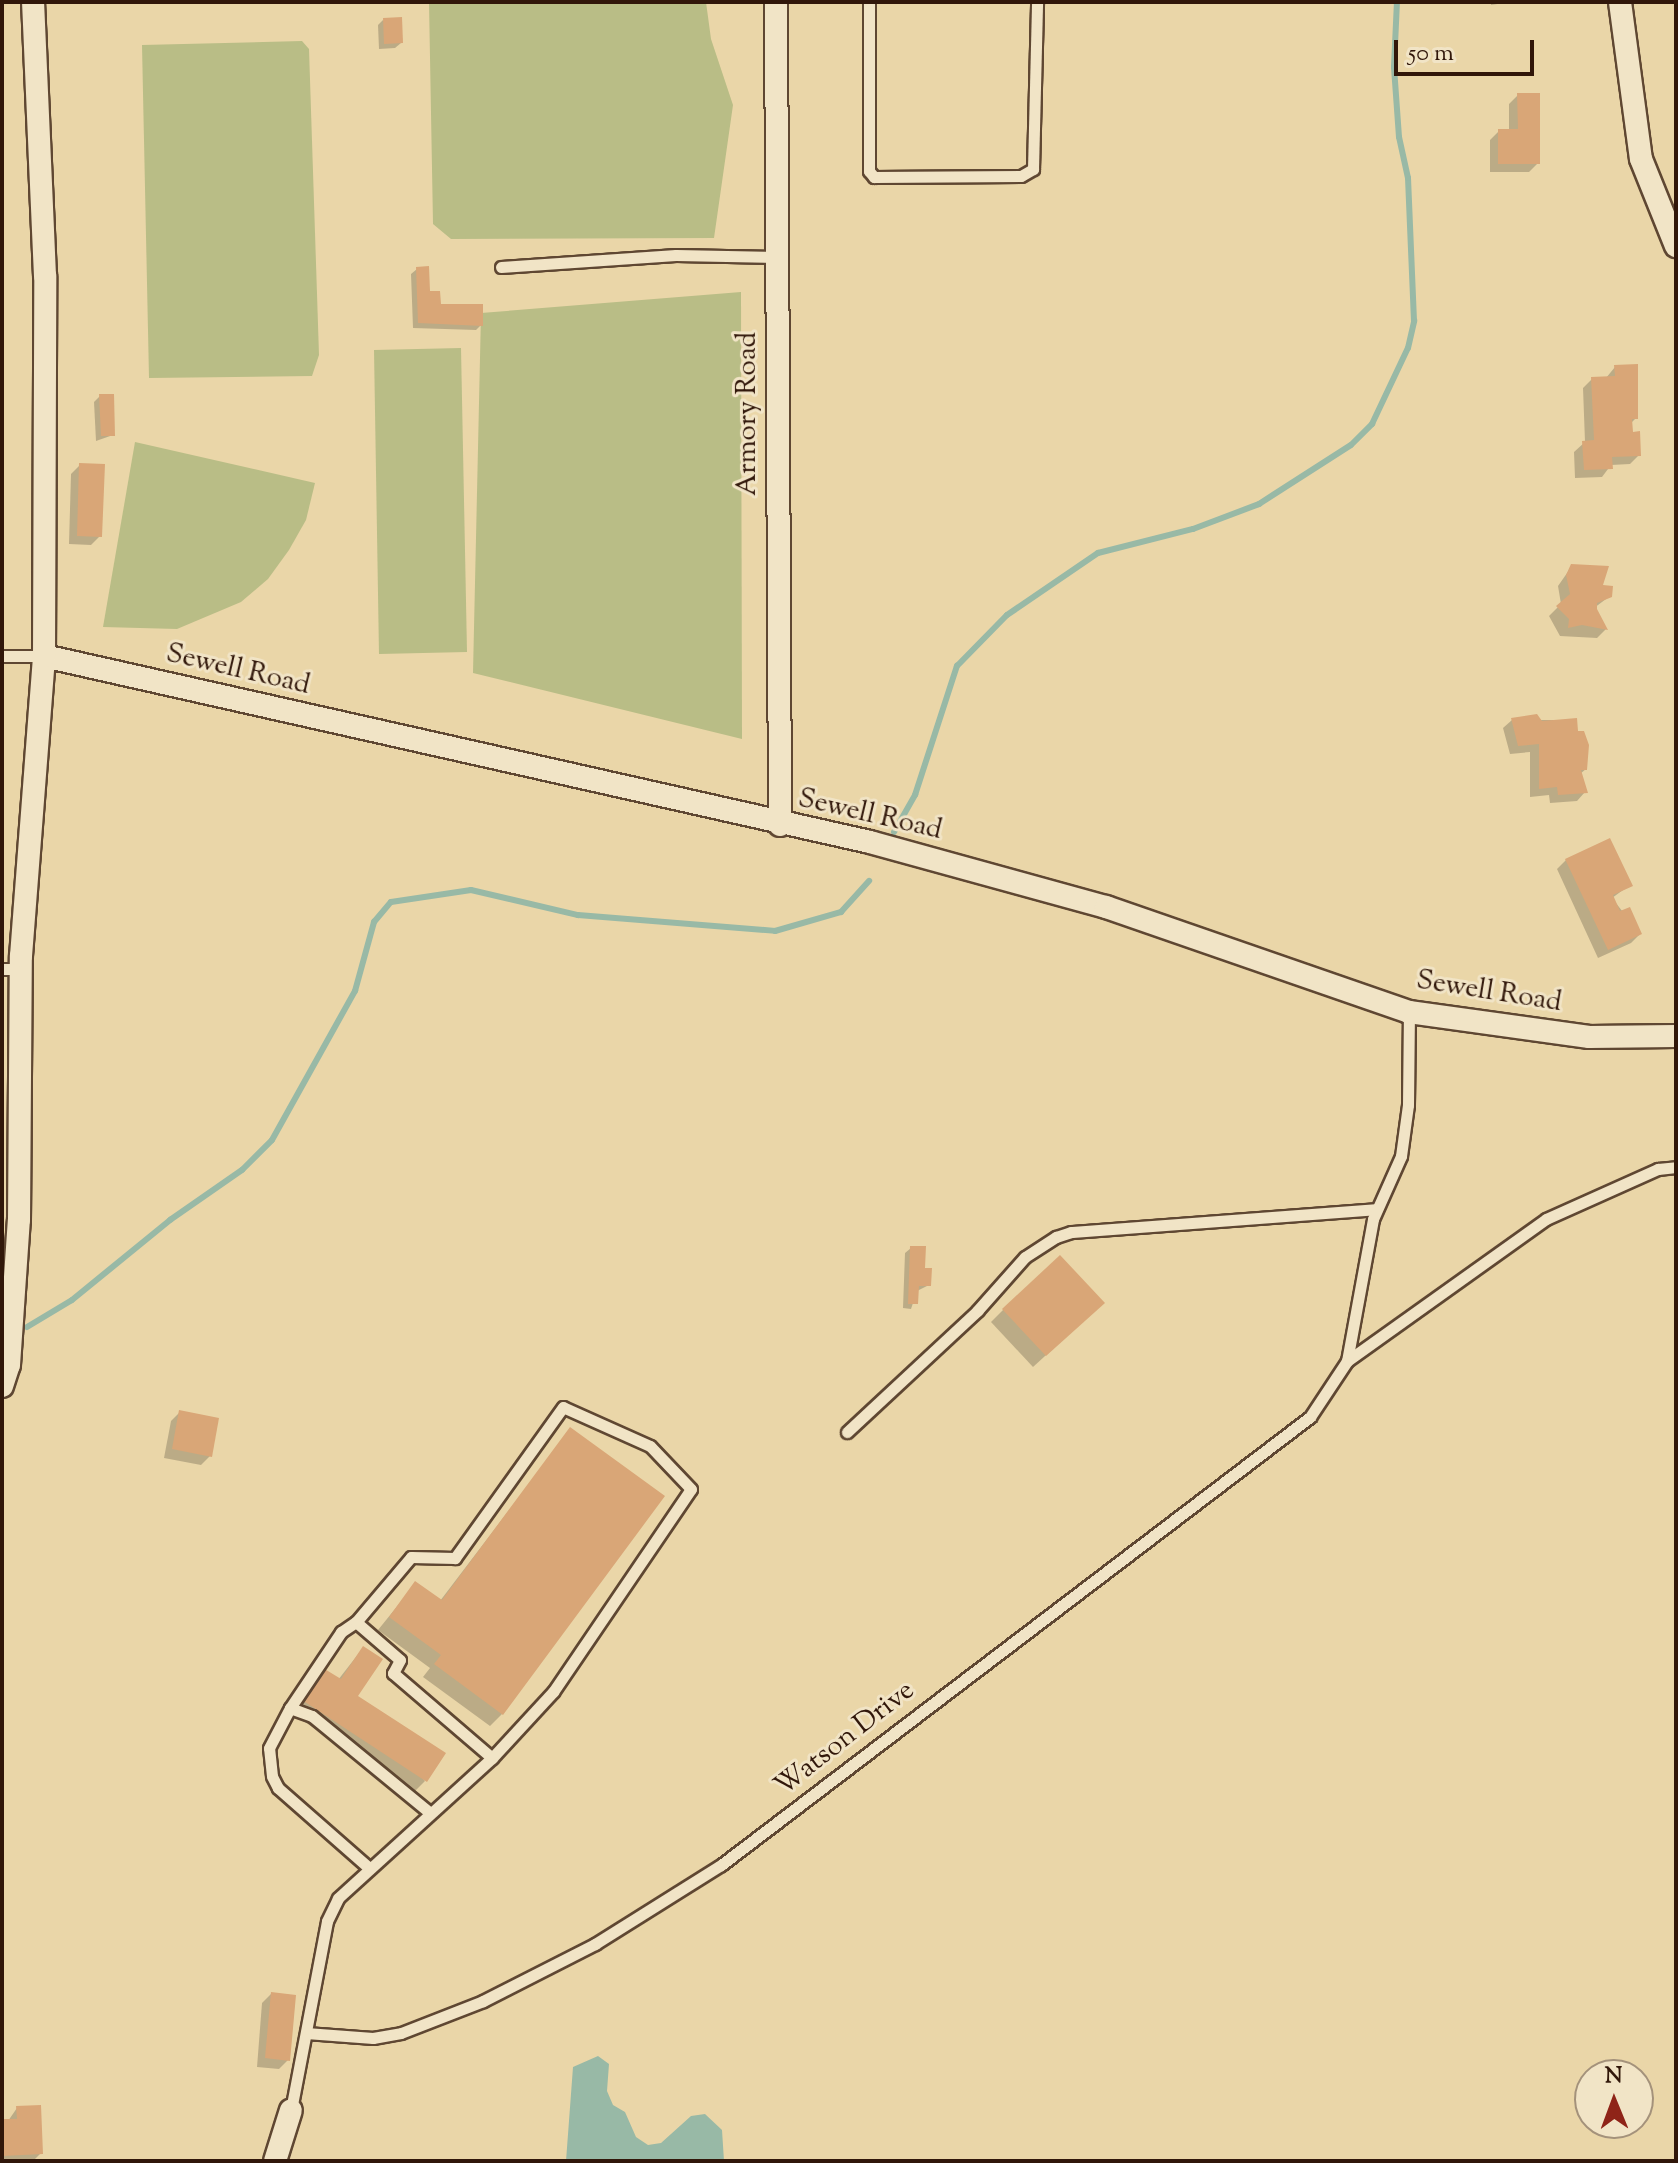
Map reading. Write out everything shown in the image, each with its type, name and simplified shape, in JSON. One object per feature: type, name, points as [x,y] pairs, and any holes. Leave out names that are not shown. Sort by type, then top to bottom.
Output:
[{"type":"street","points":[[2,1386],[9,1365],[19,1220],[12,969],[44,656],[45,276],[33,2]]},
{"type":"street","name":"Armory Road","points":[[776,2],[780,825]]},
{"type":"street","points":[[1620,2],[1641,159],[1676,246]]},
{"type":"street","name":"Sewell Road","points":[[44,656],[780,825],[870,842],[1106,907],[1409,1012],[1589,1037],[1676,1036]]},
{"type":"street","points":[[275,2161],[291,2110]]},
{"type":"lane","points":[[869,2],[870,177],[899,177],[1021,176],[1033,169],[1037,2]]},
{"type":"lane","points":[[501,267],[676,255],[777,257]]},
{"type":"lane","points":[[2,656],[44,656]]},
{"type":"lane","points":[[1347,1361],[1376,1209],[1397,1173],[1407,1125],[1409,1012]]},
{"type":"lane","points":[[1347,1361],[1546,1219],[1658,1169],[1676,1167]]},
{"type":"lane","points":[[847,1432],[977,1311],[1025,1257],[1056,1237],[1071,1232],[1376,1209]]},
{"type":"lane","name":"Watson Drive","points":[[306,2033],[373,2038],[415,2029],[595,1944],[721,1865],[1310,1417],[1347,1361]]},
{"type":"lane","points":[[291,2110],[327,1921],[346,1888],[492,1758],[553,1692],[691,1489],[650,1446],[563,1407],[455,1558],[411,1557],[356,1622],[341,1632],[290,1708],[269,1748],[272,1776],[278,1788],[368,1867]]},
{"type":"lane","points":[[356,1622],[400,1660],[393,1673],[492,1758]]},
{"type":"lane","points":[[290,1708],[312,1716],[430,1813]]},
{"type":"green space","points":[[429,2],[706,2],[711,39],[733,105],[714,238],[451,239],[433,224]]},
{"type":"green space","points":[[302,41],[309,49],[319,355],[312,376],[149,378],[142,45]]},
{"type":"green space","points":[[741,292],[742,739],[473,673],[481,313]]},
{"type":"green space","points":[[461,348],[467,652],[379,654],[374,350]]},
{"type":"green space","points":[[135,442],[315,483],[306,520],[289,550],[268,579],[241,602],[177,629],[103,627]]},
{"type":"shaded area","points":[[598,2056],[609,2064],[607,2091],[613,2105],[625,2112],[636,2137],[648,2145],[661,2143],[691,2116],[705,2114],[722,2130],[724,2161],[566,2161],[573,2067]]},
{"type":"building","points":[[402,17],[403,43],[384,44],[383,18]]},
{"type":"building","points":[[1517,93],[1540,93],[1540,164],[1498,164],[1498,129],[1518,129]]},
{"type":"building","points":[[429,266],[430,291],[440,291],[441,304],[483,304],[483,326],[418,323],[416,267]]},
{"type":"building","points":[[1638,364],[1638,419],[1632,419],[1633,432],[1640,431],[1641,456],[1612,457],[1613,469],[1584,470],[1582,441],[1594,440],[1591,377],[1615,376],[1614,365]]},
{"type":"building","points":[[99,394],[114,394],[115,436],[101,436]]},
{"type":"building","points":[[79,463],[105,464],[102,537],[77,536]]},
{"type":"building","points":[[1571,564],[1609,566],[1603,585],[1613,586],[1612,597],[1597,603],[1608,630],[1582,625],[1568,628],[1569,619],[1556,606],[1570,594],[1566,575]]},
{"type":"building","points":[[1537,714],[1542,721],[1577,718],[1578,731],[1584,731],[1589,745],[1587,770],[1581,770],[1588,793],[1558,795],[1557,787],[1539,789],[1539,744],[1518,746],[1511,718]]},
{"type":"building","points":[[1610,838],[1633,886],[1613,895],[1620,911],[1630,907],[1642,934],[1608,950],[1565,859]]},
{"type":"building","points":[[910,1246],[926,1246],[925,1268],[932,1268],[931,1286],[919,1286],[918,1304],[908,1304]]},
{"type":"building","points":[[1060,1255],[1105,1303],[1046,1356],[1002,1309]]},
{"type":"building","points":[[179,1410],[219,1418],[212,1457],[172,1449]]},
{"type":"building","points":[[570,1427],[665,1496],[503,1715],[434,1664],[441,1655],[389,1617],[415,1581],[442,1600]]},
{"type":"building","points":[[363,1646],[383,1659],[358,1696],[446,1753],[427,1782],[302,1700],[323,1668],[341,1679]]},
{"type":"building","points":[[271,1992],[296,1995],[290,2061],[265,2058]]},
{"type":"building","points":[[41,2105],[43,2154],[2,2156],[2,2119],[17,2119],[16,2106]]},
{"type":"waterway","points":[[894,832],[915,795],[957,666],[1007,615],[1098,553],[1193,529],[1259,504],[1351,445],[1372,424],[1408,348],[1414,321],[1408,178],[1399,137],[1394,67],[1397,2]]},
{"type":"waterway","points":[[27,1327],[72,1300],[170,1220],[242,1170],[272,1140],[355,991],[374,922],[391,902],[471,890],[578,915],[775,931],[841,912],[869,881]]}]
